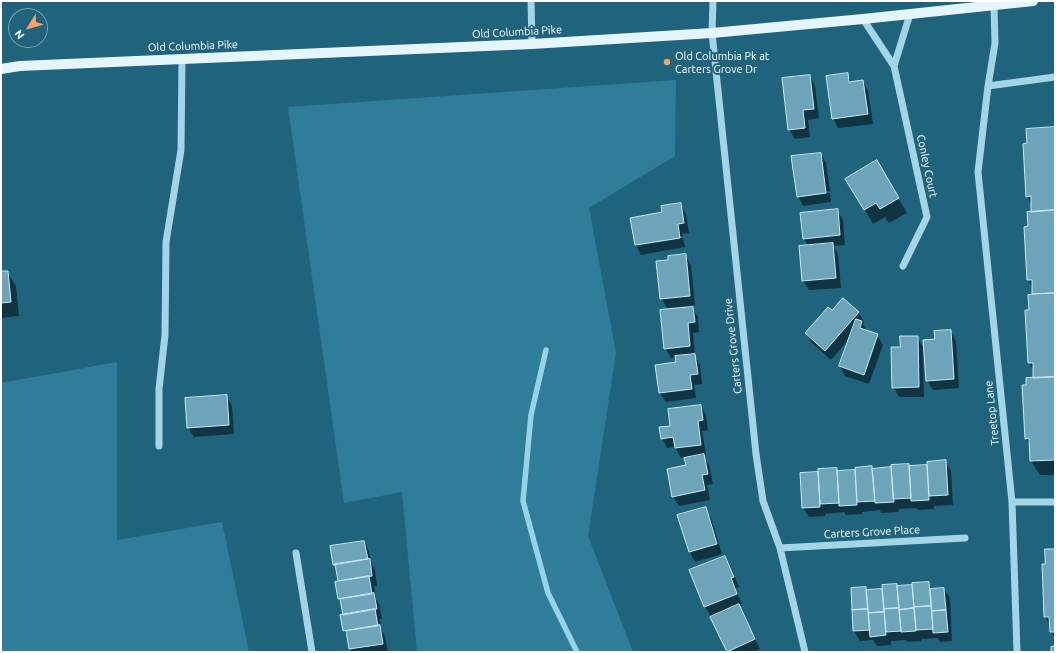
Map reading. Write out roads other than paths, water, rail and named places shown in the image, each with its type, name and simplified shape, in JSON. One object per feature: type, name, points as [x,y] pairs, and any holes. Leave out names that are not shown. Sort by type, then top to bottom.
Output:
[{"type":"main road","name":"Old Columbia Pike","points":[[1,69],[20,66],[532,44],[712,33],[910,14],[994,3],[1033,1]]},
{"type":"street","points":[[531,1],[532,44]]},
{"type":"street","name":"Carters Grove Drive","points":[[713,1],[712,33],[756,454],[763,501],[780,548],[805,652]]},
{"type":"street","name":"Treetop Lane","points":[[994,3],[995,43],[988,86],[978,172],[1012,502],[1017,652]]},
{"type":"street","name":"Conley Court","points":[[894,66],[910,14]]},
{"type":"street","name":"Conley Court","points":[[863,19],[894,66],[927,217],[903,266]]},
{"type":"street","points":[[159,446],[159,389],[165,335],[166,242],[181,150],[182,59]]},
{"type":"street","points":[[988,86],[1055,77]]},
{"type":"street","points":[[1012,502],[1055,502]]},
{"type":"street","name":"Carters Grove Place","points":[[780,548],[965,538]]},
{"type":"street","points":[[296,553],[312,652]]},
{"type":"waterway","points":[[546,350],[531,415],[523,501],[548,593],[577,652]]},
{"type":"place","name":"Old Columbia Pk at Carters Grove Dr","points":[[667,62]]}]
